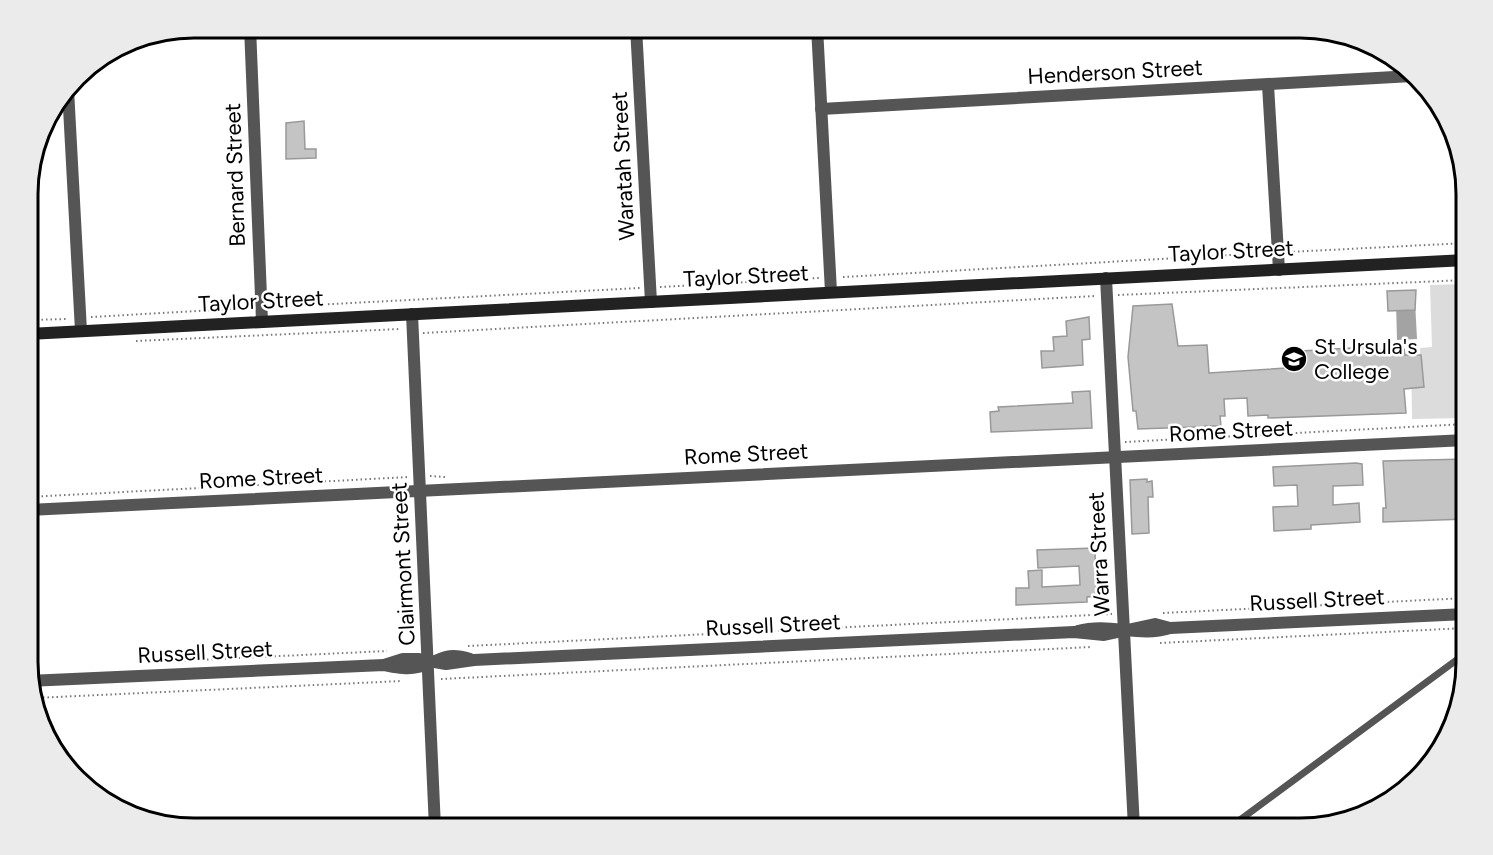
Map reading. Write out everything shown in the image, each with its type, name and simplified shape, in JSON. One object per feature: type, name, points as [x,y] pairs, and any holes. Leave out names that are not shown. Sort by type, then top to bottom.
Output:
[{"type":"street","name":"Bernard Street","points":[[250,38],[262,321]]},
{"type":"street","name":"Waratah Street","points":[[637,38],[651,302]]},
{"type":"street","points":[[818,38],[831,292]]},
{"type":"street","name":"Henderson Street","points":[[821,109],[1402,77]]},
{"type":"street","points":[[1268,85],[1279,270]]},
{"type":"street","points":[[69,101],[81,324]]},
{"type":"street","name":"Taylor Street","points":[[38,332],[81,324],[262,321],[1455,261]]},
{"type":"street","name":"Warra Street","points":[[1106,278],[1133,817]]},
{"type":"street","name":"Clairmont Street","points":[[412,314],[436,818]]},
{"type":"street","name":"Rome Street","points":[[38,510],[1455,441]]},
{"type":"street","name":"Russell Street","points":[[39,681],[384,665],[403,668],[418,667],[429,663],[457,664],[474,660],[1074,632],[1103,626],[1124,630],[1144,624],[1170,627],[1455,614]]},
{"type":"lane","points":[[1244,817],[1455,661]]},
{"type":"path","points":[[38,321],[81,324],[261,308],[1455,244]]},
{"type":"path","points":[[133,342],[401,329],[413,333],[1107,295],[1455,280]]},
{"type":"path","points":[[1114,444],[1455,425]]},
{"type":"path","points":[[38,496],[409,477]]},
{"type":"path","points":[[1154,613],[1455,599]]},
{"type":"path","points":[[462,646],[1123,614]]},
{"type":"path","points":[[1158,643],[1455,629]]},
{"type":"path","points":[[429,680],[1092,646]]},
{"type":"path","points":[[146,663],[394,651]]},
{"type":"path","points":[[42,698],[407,680]]},
{"type":"shaded area","points":[[1455,284],[1455,418],[1412,419],[1411,355],[1420,355],[1420,348],[1432,347],[1430,285]]},
{"type":"shaded area","points":[[1415,301],[1417,339],[1397,340],[1396,302]]},
{"type":"building","points":[[304,121],[305,149],[316,149],[316,158],[286,159],[286,123]]},
{"type":"building","points":[[1416,290],[1415,310],[1388,311],[1387,291]]},
{"type":"building","points":[[1172,304],[1178,346],[1207,345],[1209,373],[1302,367],[1301,351],[1368,347],[1368,351],[1404,349],[1405,355],[1421,355],[1424,387],[1404,389],[1406,413],[1268,418],[1268,415],[1248,416],[1247,398],[1224,399],[1225,416],[1220,416],[1221,426],[1205,426],[1205,429],[1195,430],[1195,427],[1138,429],[1136,411],[1133,411],[1128,357],[1133,306]]},
{"type":"building","points":[[1089,317],[1090,339],[1082,340],[1083,365],[1042,368],[1041,351],[1054,351],[1053,337],[1067,336],[1066,321]]},
{"type":"building","points":[[1090,391],[1092,428],[991,432],[990,412],[999,411],[998,407],[1073,403],[1072,392]]},
{"type":"building","points":[[1455,459],[1455,519],[1383,522],[1383,508],[1386,508],[1383,461]]},
{"type":"building","points":[[1362,464],[1363,485],[1333,486],[1333,505],[1359,503],[1360,522],[1311,525],[1311,529],[1274,531],[1273,507],[1298,506],[1297,485],[1274,486],[1273,467]]},
{"type":"building","points":[[1147,479],[1147,482],[1152,481],[1153,497],[1148,497],[1149,533],[1132,534],[1130,480]]},
{"type":"building","points":[[1095,548],[1096,596],[1087,597],[1087,602],[1016,605],[1016,588],[1029,588],[1028,571],[1042,570],[1042,587],[1080,585],[1079,566],[1038,568],[1037,550]]},
{"type":"place","name":"St Ursula's College","points":[[1294,359]]}]
